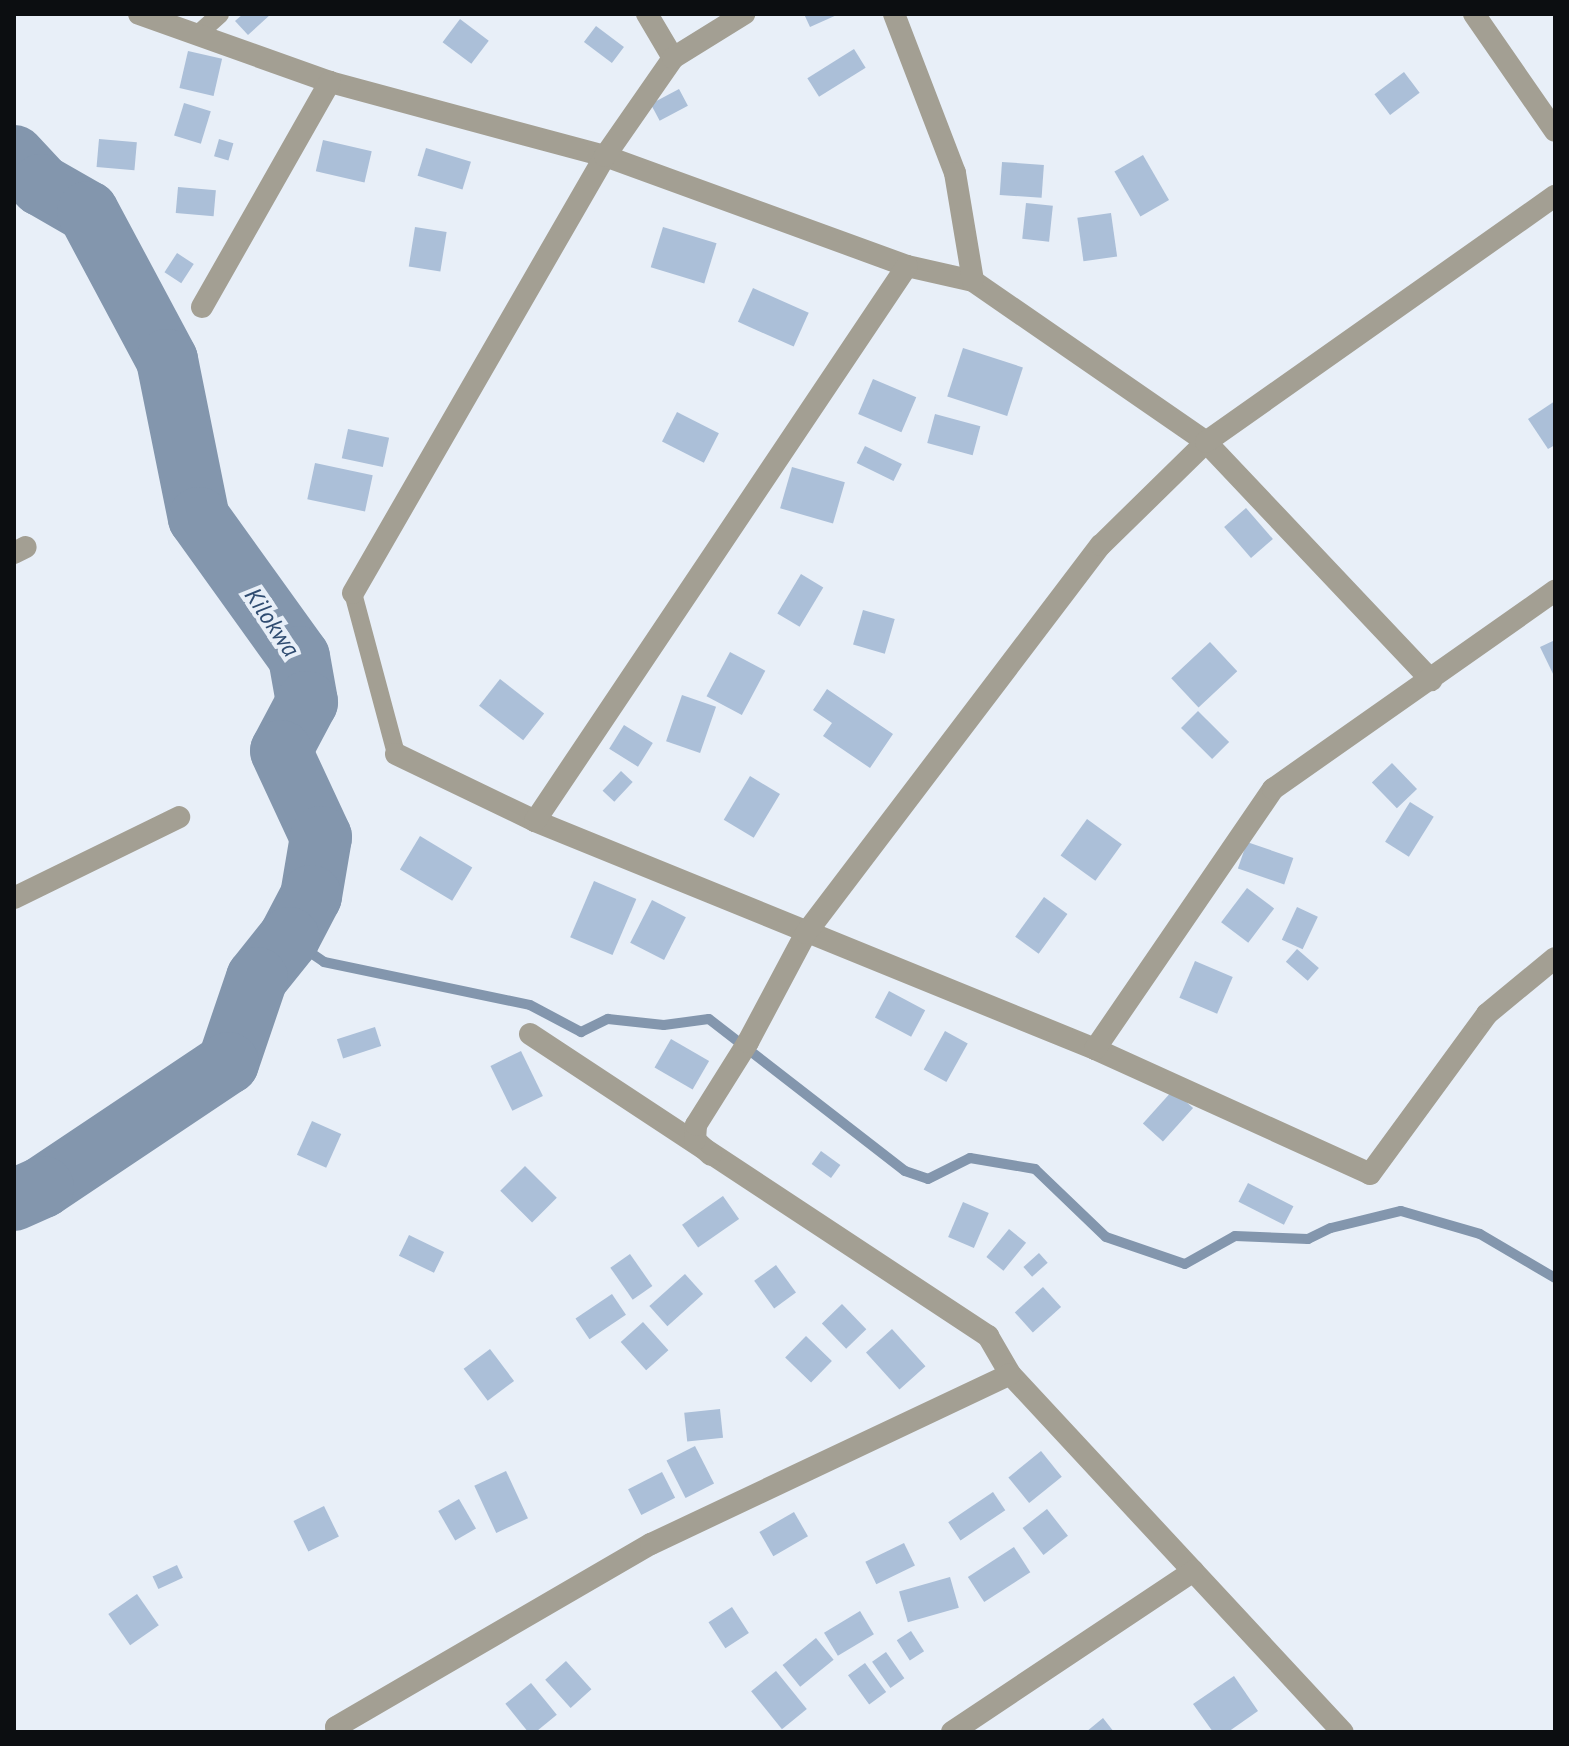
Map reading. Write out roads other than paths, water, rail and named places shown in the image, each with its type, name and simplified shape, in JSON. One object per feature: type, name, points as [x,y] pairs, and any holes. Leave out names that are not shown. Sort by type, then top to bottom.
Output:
[{"type":"street","points":[[139,14],[330,82],[605,156],[907,266],[973,281],[1206,442],[1431,680]]},
{"type":"street","points":[[647,14],[673,58]]},
{"type":"street","points":[[353,593],[605,156],[673,58],[744,14]]},
{"type":"street","points":[[894,14],[955,173],[973,281]]},
{"type":"street","points":[[1474,14],[1555,131]]},
{"type":"street","points":[[202,307],[330,82]]},
{"type":"street","points":[[711,1155],[695,1140],[696,1125],[743,1049],[806,933],[1101,545],[1206,442],[1555,196]]},
{"type":"street","points":[[535,821],[907,266]]},
{"type":"street","points":[[1095,1049],[1273,789],[1555,591]]},
{"type":"street","points":[[396,754],[535,821],[1095,1049],[1370,1174],[1487,1014],[1555,958]]},
{"type":"street","points":[[14,898],[179,817]]},
{"type":"street","points":[[530,1034],[988,1336],[1010,1374],[1343,1732]]},
{"type":"street","points":[[340,1732],[336,1727],[651,1544],[1010,1374]]},
{"type":"street","points":[[952,1732],[1193,1571]]},
{"type":"lane","points":[[197,35],[220,14]]},
{"type":"lane","points":[[353,593],[396,754]]},
{"type":"waterway","name":"Kilokwa","points":[[14,156],[41,185],[88,212],[167,360],[199,518],[299,657],[307,702],[281,751],[321,837],[311,896],[289,938],[257,978],[228,1063],[43,1187],[14,1200]]},
{"type":"waterway","points":[[289,938],[324,962],[530,1005],[581,1032],[608,1019],[664,1025],[709,1019],[905,1171],[928,1179],[970,1158],[1035,1169],[1106,1237],[1185,1264],[1235,1236],[1308,1239],[1331,1228],[1401,1211],[1480,1234],[1555,1278]]}]
